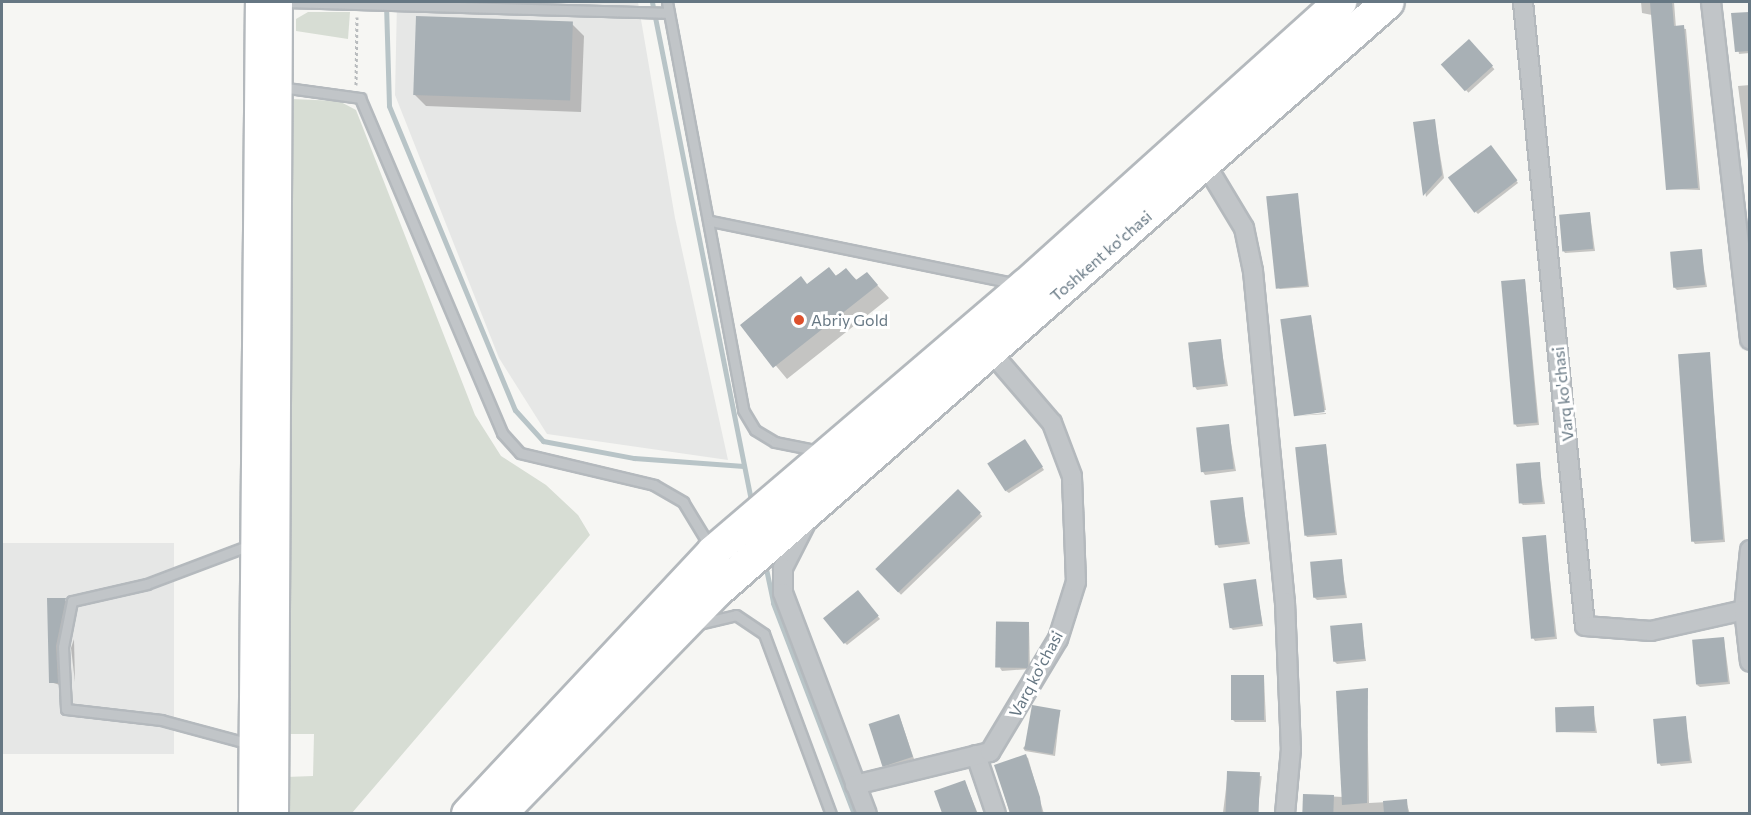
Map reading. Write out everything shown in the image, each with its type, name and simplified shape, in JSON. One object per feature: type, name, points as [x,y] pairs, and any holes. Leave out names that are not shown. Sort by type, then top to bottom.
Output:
[{"type":"highway","name":"Toshkent ko'chasi","points":[[468,813],[713,552],[1026,285],[1340,2]]},
{"type":"highway","name":"Toshkent ko'chasi","points":[[500,813],[675,630],[718,590],[1206,165],[1388,2]]},
{"type":"main road","points":[[252,813],[259,2]]},
{"type":"main road","points":[[274,813],[278,2]]},
{"type":"street","name":"Varq ko'chasi","points":[[1523,2],[1586,626],[1651,631],[1744,610]]},
{"type":"street","points":[[1711,2],[1749,340]]},
{"type":"street","points":[[1206,165],[1244,228],[1253,271],[1285,602],[1291,749],[1285,813]]},
{"type":"street","name":"Varq ko'chasi","points":[[855,786],[990,752],[1006,729],[1058,639],[1076,582],[1078,545],[1072,476],[1052,423],[991,352]]},
{"type":"street","points":[[813,508],[802,539],[783,568],[783,593],[867,813]]},
{"type":"street","points":[[1749,550],[1744,610],[1749,662]]},
{"type":"street","points":[[976,755],[996,813]]},
{"type":"lane","points":[[278,2],[400,2],[669,13]]},
{"type":"lane","points":[[667,2],[711,221],[743,410],[755,429],[775,442],[828,453]]},
{"type":"lane","points":[[278,87],[356,97],[502,433],[520,453],[654,485],[683,502],[713,552]]},
{"type":"lane","points":[[711,221],[1026,285]]},
{"type":"lane","points":[[252,744],[161,720],[66,709],[63,647],[72,601],[147,584],[255,543]]},
{"type":"lane","points":[[675,630],[736,615],[764,634],[831,813]]},
{"type":"path","points":[[356,97],[357,3]]},
{"type":"shaded area","points":[[397,2],[638,2],[675,218],[728,460],[547,434],[499,358],[395,95]]},
{"type":"shaded area","points":[[308,12],[350,12],[348,39],[296,31],[296,19]]},
{"type":"shaded area","points":[[291,99],[339,101],[356,110],[475,415],[501,456],[546,485],[578,515],[590,535],[352,813],[288,813],[286,777],[313,776],[314,734],[285,734]]},
{"type":"shaded area","points":[[2,543],[174,543],[174,754],[2,754]]},
{"type":"building","points":[[1650,2],[1672,2],[1674,26],[1684,25],[1698,188],[1666,190]]},
{"type":"building","points":[[1749,12],[1749,51],[1735,52],[1731,13]]},
{"type":"building","points":[[416,16],[573,21],[570,100],[413,95]]},
{"type":"building","points":[[1469,39],[1493,66],[1465,91],[1441,64]]},
{"type":"building","points":[[1435,119],[1442,175],[1423,196],[1413,122]]},
{"type":"building","points":[[1491,145],[1517,180],[1474,213],[1448,177]]},
{"type":"building","points":[[1298,193],[1308,285],[1276,289],[1266,196]]},
{"type":"building","points":[[1590,212],[1593,249],[1562,252],[1559,215]]},
{"type":"building","points":[[1702,249],[1705,285],[1673,288],[1670,252]]},
{"type":"building","points":[[829,267],[836,276],[846,268],[856,280],[867,272],[878,285],[773,368],[740,325],[801,276],[807,284]]},
{"type":"building","points":[[1525,279],[1538,422],[1514,425],[1501,281]]},
{"type":"building","points":[[1311,315],[1325,412],[1294,416],[1280,319]]},
{"type":"building","points":[[1221,339],[1226,384],[1193,387],[1188,342]]},
{"type":"building","points":[[1710,352],[1723,540],[1691,542],[1678,354]]},
{"type":"building","points":[[1229,424],[1234,469],[1201,472],[1196,427]]},
{"type":"building","points":[[1025,439],[1043,467],[1005,491],[987,464]]},
{"type":"building","points":[[1326,444],[1335,533],[1304,536],[1295,447]]},
{"type":"building","points":[[1540,462],[1543,502],[1519,504],[1516,464]]},
{"type":"building","points":[[958,489],[981,513],[898,593],[875,569]]},
{"type":"building","points":[[1243,497],[1248,542],[1215,545],[1210,500]]},
{"type":"building","points":[[1546,535],[1555,637],[1531,639],[1522,537]]},
{"type":"building","points":[[1342,559],[1345,595],[1313,598],[1310,562]]},
{"type":"building","points":[[1256,579],[1262,624],[1230,628],[1223,584]]},
{"type":"building","points":[[858,590],[879,616],[844,644],[823,618]]},
{"type":"building","points":[[47,598],[66,598],[56,646],[58,683],[49,683]]},
{"type":"building","points":[[996,621],[1029,622],[1028,668],[995,667]]},
{"type":"building","points":[[1362,623],[1365,659],[1333,662],[1330,626]]},
{"type":"building","points":[[1724,637],[1728,682],[1696,685],[1692,640]]},
{"type":"building","points":[[1231,675],[1264,675],[1264,720],[1231,720]]},
{"type":"building","points":[[1368,688],[1367,803],[1342,805],[1336,691]]},
{"type":"building","points":[[1032,705],[1061,710],[1053,754],[1024,749]]},
{"type":"building","points":[[1594,706],[1595,731],[1556,732],[1555,707]]},
{"type":"building","points":[[899,714],[913,757],[882,767],[869,724]]},
{"type":"building","points":[[1686,716],[1690,761],[1657,764],[1653,719]]},
{"type":"building","points":[[1026,754],[1040,797],[1042,813],[1010,813],[994,765]]},
{"type":"building","points":[[1227,771],[1260,772],[1259,814],[1226,813]]},
{"type":"building","points":[[965,780],[977,813],[942,813],[934,791]]},
{"type":"building","points":[[1303,794],[1334,795],[1333,814],[1302,813]]},
{"type":"building","points":[[1407,799],[1408,813],[1384,813],[1383,801]]},
{"type":"waterway","points":[[652,2],[752,505]]},
{"type":"waterway","points":[[386,4],[389,106],[515,410],[543,441],[634,458],[744,466]]},
{"type":"waterway","points":[[765,564],[773,603],[854,814]]},
{"type":"place","name":"Abriy Gold","points":[[799,320]]}]
